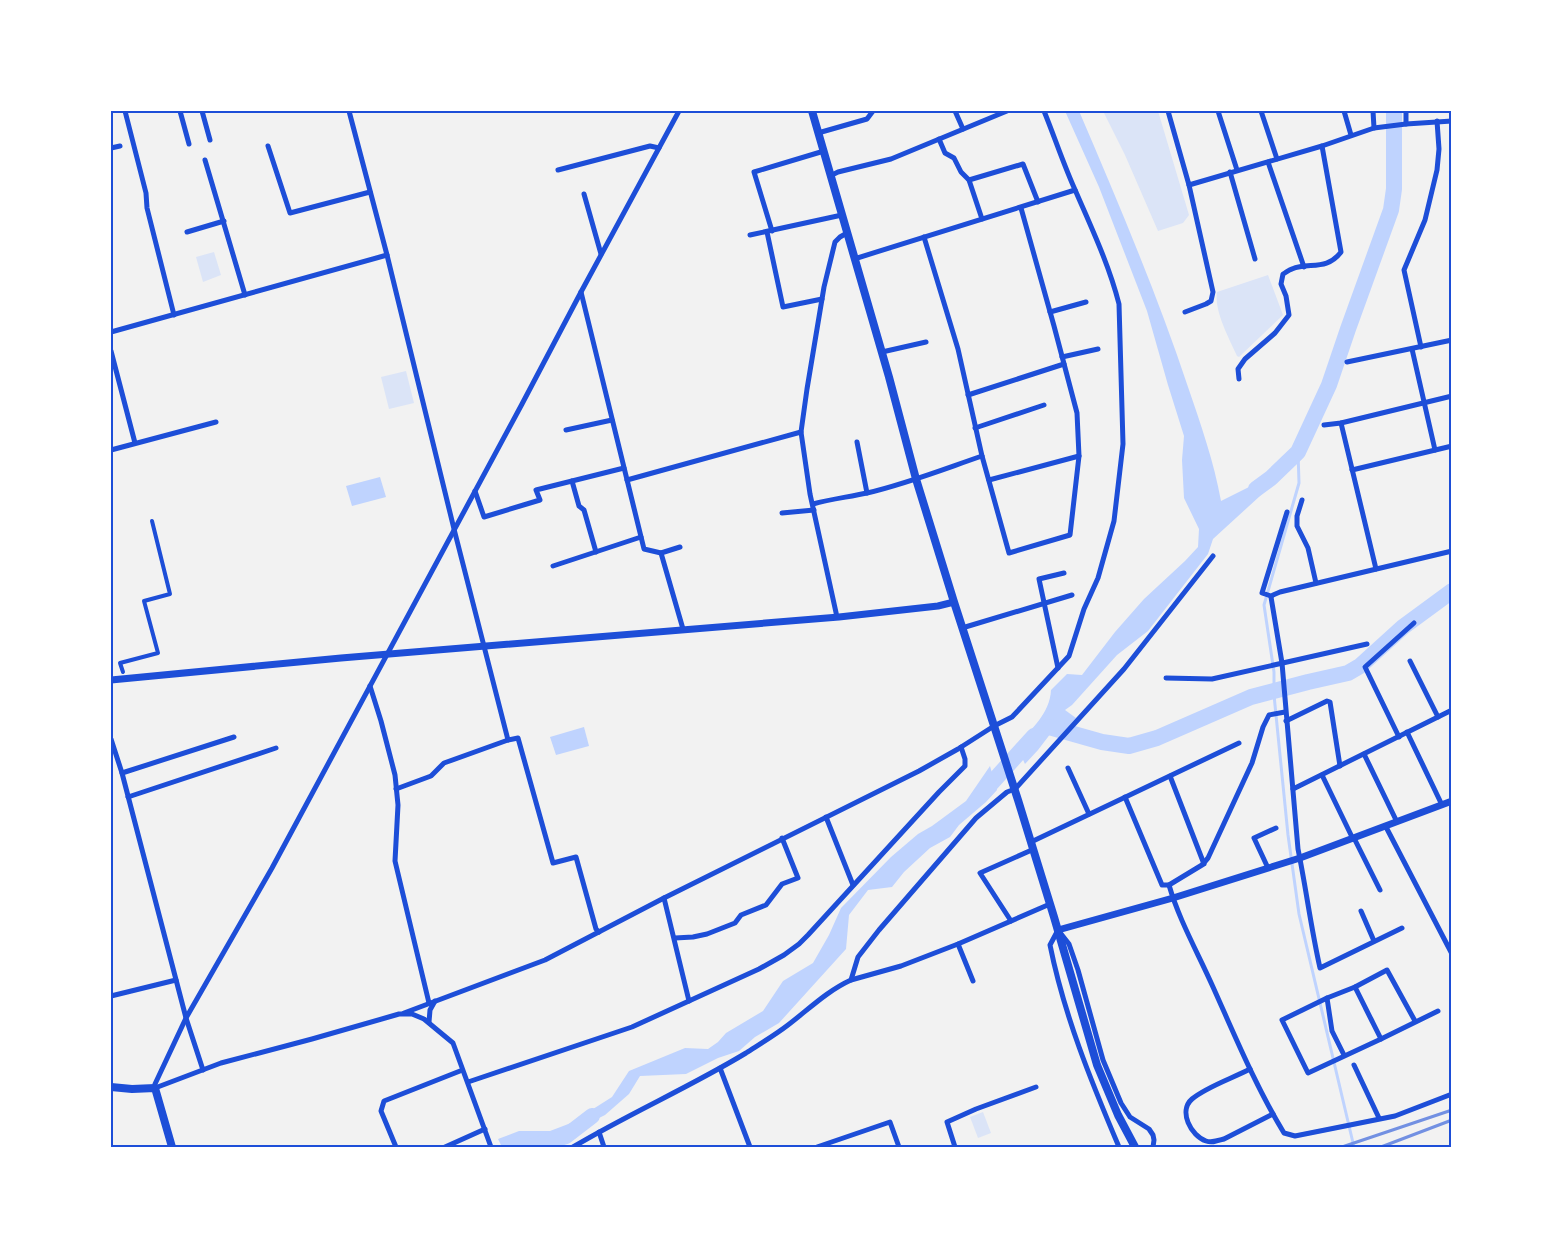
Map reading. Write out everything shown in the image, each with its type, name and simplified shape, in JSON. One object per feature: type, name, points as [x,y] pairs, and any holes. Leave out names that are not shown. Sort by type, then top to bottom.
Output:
[{"type":"main road","points":[[812,111],[882,352],[916,479],[1050,904],[1097,1065],[1118,1115],[1135,1147]]},
{"type":"main road","points":[[111,1087],[155,1088],[172,1147]]},
{"type":"street","points":[[125,111],[174,315]]},
{"type":"street","points":[[180,111],[189,144]]},
{"type":"street","points":[[202,111],[210,140]]},
{"type":"street","points":[[349,111],[508,740]]},
{"type":"street","points":[[680,111],[272,868],[186,1018],[155,1088],[221,1063],[404,1013],[535,964],[919,771],[994,728],[1012,717],[1069,656],[1084,609],[1098,578],[1114,521],[1123,444],[1119,304],[1100,246],[1044,111]]},
{"type":"street","points":[[818,133],[867,119],[873,111]]},
{"type":"street","points":[[955,111],[963,129]]},
{"type":"street","points":[[830,176],[891,159],[1007,111]]},
{"type":"street","points":[[1168,111],[1189,185],[1213,292],[1211,300],[1206,304],[1185,312]]},
{"type":"street","points":[[1218,111],[1237,170]]},
{"type":"street","points":[[1261,111],[1277,159]]},
{"type":"street","points":[[1344,111],[1351,135]]},
{"type":"street","points":[[1374,111],[1374,128]]},
{"type":"street","points":[[1406,111],[1406,123]]},
{"type":"street","points":[[1421,347],[1404,270],[1425,220],[1437,170],[1439,150],[1437,121]]},
{"type":"street","points":[[1189,185],[1322,146],[1374,128],[1406,123],[1452,121]]},
{"type":"street","points":[[939,139],[945,153],[954,158],[961,172],[969,180],[982,219]]},
{"type":"street","points":[[111,148],[120,146]]},
{"type":"street","points":[[268,146],[290,213],[370,192]]},
{"type":"street","points":[[558,170],[650,146],[659,148]]},
{"type":"street","points":[[1239,379],[1238,369],[1245,359],[1275,333],[1289,315],[1286,296],[1281,284],[1283,274],[1293,268],[1328,263],[1336,259],[1341,252],[1322,146]]},
{"type":"street","points":[[822,299],[783,307],[770,231],[754,172],[824,151]]},
{"type":"street","points":[[205,160],[245,295]]},
{"type":"street","points":[[1268,162],[1304,267]]},
{"type":"street","points":[[969,180],[1023,164],[1038,202]]},
{"type":"street","points":[[1230,172],[1256,259]]},
{"type":"street","points":[[854,259],[1075,190]]},
{"type":"street","points":[[585,194],[602,254]]},
{"type":"street","points":[[924,237],[952,327],[982,456],[1009,553],[1070,535],[1079,456],[1077,413],[1021,207]]},
{"type":"street","points":[[750,235],[842,215]]},
{"type":"street","points":[[187,232],[224,221]]},
{"type":"street","points":[[837,618],[813,507],[801,432],[822,299],[835,242],[847,233]]},
{"type":"street","points":[[111,332],[387,255]]},
{"type":"street","points":[[581,292],[644,549],[661,553],[680,547]]},
{"type":"street","points":[[1050,312],[1086,302]]},
{"type":"street","points":[[1347,362],[1452,340]]},
{"type":"street","points":[[882,352],[926,342]]},
{"type":"street","points":[[1412,349],[1435,450]]},
{"type":"street","points":[[1062,357],[1098,350]]},
{"type":"street","points":[[111,351],[135,443]]},
{"type":"street","points":[[968,395],[1064,364]]},
{"type":"street","points":[[1324,425],[1341,423],[1452,396]]},
{"type":"street","points":[[975,428],[1044,405]]},
{"type":"street","points":[[566,430],[612,420]]},
{"type":"street","points":[[111,450],[216,422]]},
{"type":"street","points":[[1341,423],[1376,569]]},
{"type":"street","points":[[627,480],[801,432]]},
{"type":"street","points":[[857,442],[867,493]]},
{"type":"street","points":[[1352,470],[1452,446]]},
{"type":"street","points":[[782,513],[813,507],[834,498],[867,493],[982,456]]},
{"type":"street","points":[[989,480],[1079,456]]},
{"type":"street","points":[[475,491],[484,517],[540,500],[536,490],[624,468]]},
{"type":"street","points":[[572,481],[579,506],[584,510],[596,552]]},
{"type":"street","points":[[1302,500],[1297,516],[1297,526],[1308,548],[1316,583]]},
{"type":"street","points":[[1287,512],[1262,593],[1272,596],[1316,583],[1452,551]]},
{"type":"street","points":[[123,672],[120,663],[158,653],[144,601],[170,594],[152,521]]},
{"type":"street","points":[[553,566],[641,537]]},
{"type":"street","points":[[661,553],[682,629]]},
{"type":"street","points":[[851,980],[858,957],[879,930],[976,818],[1007,792],[1014,789],[1124,669],[1213,556]]},
{"type":"street","points":[[1058,668],[1039,579],[1065,573]]},
{"type":"street","points":[[962,628],[1072,595]]},
{"type":"street","points":[[1272,596],[1282,663],[1283,712],[1286,721],[1300,858],[1320,968],[1402,928]]},
{"type":"street","points":[[111,680],[682,629],[837,618],[954,602]]},
{"type":"street","points":[[1399,737],[1365,667],[1414,623]]},
{"type":"street","points":[[1166,678],[1212,679],[1366,644]]},
{"type":"street","points":[[1410,661],[1438,717]]},
{"type":"street","points":[[370,686],[391,758],[398,805],[395,861],[432,1002],[429,1022]]},
{"type":"street","points":[[1286,721],[1327,701],[1330,702],[1340,766]]},
{"type":"street","points":[[1293,789],[1452,710]]},
{"type":"street","points":[[1125,798],[1162,885],[1169,885],[1204,864],[1216,844],[1252,763],[1269,715],[1283,712]]},
{"type":"street","points":[[1119,1147],[1085,1066],[1061,987],[1050,945],[1058,930],[1173,898],[1300,858],[1449,804],[1407,732]]},
{"type":"street","points":[[122,773],[234,737]]},
{"type":"street","points":[[396,789],[431,776],[444,763],[518,738],[553,863],[576,857],[596,929],[599,932]]},
{"type":"street","points":[[111,739],[186,1018],[203,1070]]},
{"type":"street","points":[[1011,921],[980,873],[1089,814],[1239,743]]},
{"type":"street","points":[[468,1082],[632,1027],[739,979],[784,955],[799,944],[965,766],[961,747]]},
{"type":"street","points":[[128,797],[276,748]]},
{"type":"street","points":[[1364,754],[1397,822]]},
{"type":"street","points":[[1068,768],[1089,814]]},
{"type":"street","points":[[1322,775],[1380,890]]},
{"type":"street","points":[[1170,776],[1204,864]]},
{"type":"street","points":[[826,817],[854,885]]},
{"type":"street","points":[[1386,827],[1452,954]]},
{"type":"street","points":[[1268,868],[1254,838],[1276,828]]},
{"type":"street","points":[[675,938],[700,936],[735,923],[741,915],[766,905],[782,884],[798,878],[782,838]]},
{"type":"street","points":[[1169,885],[1250,1070],[1284,1133],[1295,1136],[1395,1116],[1452,1094]]},
{"type":"street","points":[[664,898],[689,1001]]},
{"type":"street","points":[[573,1147],[769,1039],[834,988],[851,980],[901,966],[958,944],[1050,904]]},
{"type":"street","points":[[1360,911],[1374,941]]},
{"type":"street","points":[[1058,930],[1069,944],[1103,1060],[1121,1103],[1130,1116],[1149,1129],[1154,1135],[1154,1144],[1158,1147]]},
{"type":"street","points":[[958,944],[973,981]]},
{"type":"street","points":[[1415,1021],[1387,970],[1282,1020],[1308,1073],[1438,1011]]},
{"type":"street","points":[[111,996],[176,980]]},
{"type":"street","points":[[1355,987],[1381,1039]]},
{"type":"street","points":[[1325,999],[1332,1030],[1344,1055]]},
{"type":"street","points":[[404,1013],[416,1015],[429,1022],[453,1044],[491,1147]]},
{"type":"street","points":[[1354,1065],[1379,1118]]},
{"type":"street","points":[[720,1068],[750,1147]]},
{"type":"street","points":[[1250,1070],[1191,1100],[1186,1106],[1191,1128],[1200,1139],[1216,1142],[1273,1114]]},
{"type":"street","points":[[396,1147],[381,1111],[384,1101],[460,1071]]},
{"type":"street","points":[[955,1147],[947,1122],[1036,1087]]},
{"type":"street","points":[[817,1147],[890,1122],[898,1147]]},
{"type":"street","points":[[445,1147],[486,1131]]},
{"type":"street","points":[[599,1132],[604,1147]]},
{"type":"shaded area","points":[[1103,111],[1158,111],[1189,215],[1183,223],[1158,231]]},
{"type":"shaded area","points":[[214,252],[221,275],[203,282],[196,257]]},
{"type":"shaded area","points":[[1268,275],[1283,315],[1239,357],[1220,316],[1217,292]]},
{"type":"shaded area","points":[[406,371],[414,403],[389,409],[381,377]]},
{"type":"shaded area","points":[[983,1112],[991,1133],[978,1138],[970,1117]]},
{"type":"water","points":[[1065,111],[1079,111],[1136,248],[1198,415],[1221,501],[1279,472],[1260,496],[1213,539],[1208,554],[1148,631],[1117,655],[1065,710],[1076,718],[1062,735],[1051,733],[1025,764],[1016,745],[1044,713],[1051,690],[1067,674],[1082,675],[1144,599],[1198,547],[1199,529],[1184,498],[1182,460],[1184,436],[1147,311],[1099,187]]},
{"type":"water","points":[[380,477],[386,497],[352,506],[346,486]]},
{"type":"water","points":[[584,727],[589,746],[556,755],[550,737]]},
{"type":"water","points":[[990,766],[997,790],[959,825],[950,837],[930,848],[904,872],[892,887],[868,890],[849,915],[846,949],[779,1023],[755,1037],[739,1051],[718,1058],[686,1074],[640,1076],[629,1094],[605,1115],[547,1147],[502,1147],[498,1139],[519,1131],[550,1131],[571,1123],[612,1097],[629,1071],[685,1048],[708,1049],[726,1033],[763,1011],[783,981],[813,963],[841,908],[891,857],[918,834],[966,801]]},
{"type":"waterway","points":[[1256,489],[1298,452],[1329,385],[1391,210],[1394,189],[1394,111]]},
{"type":"waterway","points":[[1298,452],[1299,483],[1264,605],[1274,672],[1274,695],[1288,835],[1299,914],[1354,1147]]},
{"type":"waterway","points":[[1049,727],[1102,742],[1129,746],[1157,738],[1251,697],[1348,673],[1360,666],[1403,627],[1452,591]]},
{"type":"waterway","points":[[979,797],[1034,736]]},
{"type":"waterway","points":[[530,1147],[566,1136],[592,1116]]},
{"type":"railway","points":[[1342,1147],[1452,1110]]},
{"type":"railway","points":[[1381,1147],[1452,1120]]}]
